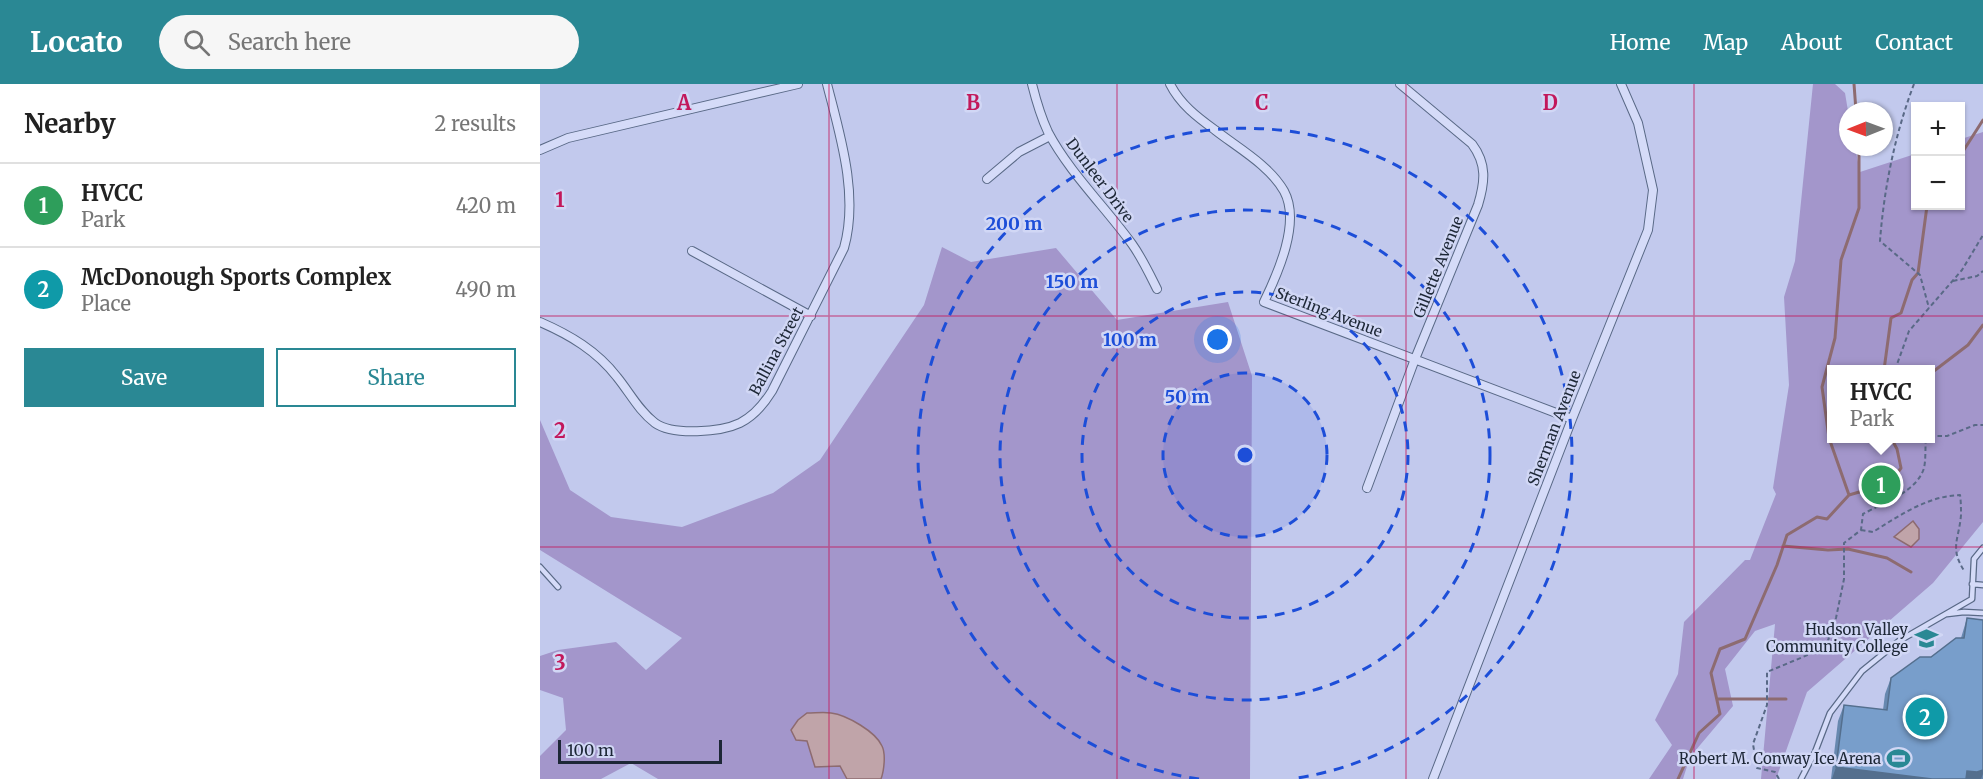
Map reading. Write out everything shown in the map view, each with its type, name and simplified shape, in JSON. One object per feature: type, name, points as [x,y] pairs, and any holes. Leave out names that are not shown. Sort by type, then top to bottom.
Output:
[{"type":"street","points":[[540,150],[568,138],[798,84]]},
{"type":"street","name":"Ballina Street","points":[[540,322],[591,351],[616,376],[642,411],[665,429],[694,431],[730,427],[741,423],[764,405],[811,316],[844,248],[849,230],[848,188],[839,132],[826,84]]},
{"type":"street","name":"Dunleer Drive","points":[[1032,84],[1050,136],[1068,163],[1132,244],[1157,289]]},
{"type":"street","name":"Sterling Avenue","points":[[1170,84],[1191,112],[1260,164],[1285,194],[1290,213],[1288,241],[1264,302],[1572,419]]},
{"type":"street","name":"Gillette Avenue","points":[[1367,488],[1483,188],[1483,165],[1480,155],[1472,144],[1400,84]]},
{"type":"street","name":"Sherman Avenue","points":[[1433,779],[1572,419],[1648,230],[1653,190],[1638,123],[1621,84]]},
{"type":"street","points":[[987,179],[1019,152],[1050,136]]},
{"type":"street","points":[[692,251],[811,316]]},
{"type":"lane","points":[[1801,779],[1815,752],[1830,713],[1862,671],[1899,641],[1972,599],[1974,559],[1982,551]]},
{"type":"lane","points":[[540,567],[558,587]]},
{"type":"lane","points":[[1972,584],[1983,585]]},
{"type":"lane","points":[[1944,614],[1983,613]]},
{"type":"path","points":[[1914,84],[1902,114],[1883,207],[1880,241],[1920,274],[1929,308]]},
{"type":"path","points":[[1897,365],[1909,331],[1962,270],[1983,235]]},
{"type":"path","points":[[1952,281],[1977,276],[1983,271]]},
{"type":"path","points":[[1935,436],[1947,436],[1983,424]]},
{"type":"path","points":[[1779,779],[1775,772],[1757,768],[1753,744],[1767,705],[1767,672],[1810,654],[1827,643],[1836,618],[1844,579],[1844,543],[1861,530],[1863,514],[1905,492],[1916,481],[1924,468],[1926,443]]},
{"type":"path","points":[[1861,530],[1874,532],[1906,511],[1946,496],[1960,495],[1961,516],[1955,542],[1960,565],[1972,584]]},
{"type":"shaded area","points":[[1813,84],[1835,84],[1845,93],[1846,102],[1839,102],[1839,156],[1857,156],[1860,172],[1911,155],[1911,210],[1965,210],[1965,138],[1983,132],[1983,522],[1933,583],[1807,692],[1776,779],[1761,779],[1775,624],[1755,631],[1725,669],[1733,706],[1690,757],[1683,779],[1649,779],[1672,745],[1655,720],[1678,674],[1684,622],[1745,560],[1750,560],[1776,494],[1773,488],[1789,385],[1784,297],[1795,261]]},
{"type":"shaded area","points":[[942,247],[971,262],[1056,248],[1117,320],[1228,302],[1252,376],[1250,779],[658,779],[631,763],[601,779],[540,779],[540,756],[566,730],[563,698],[540,690],[540,656],[558,650],[616,642],[646,670],[682,638],[540,550],[540,420],[570,490],[611,517],[682,527],[773,493],[820,460],[924,305]]},
{"type":"shaded area","points":[[1913,521],[1919,529],[1919,539],[1911,547],[1894,537]]},
{"type":"shaded area","points":[[807,713],[838,714],[874,735],[884,753],[881,779],[847,779],[840,766],[815,767],[807,741],[796,740],[791,730]]},
{"type":"building","points":[[1967,618],[1983,620],[1983,770],[1967,771],[1966,779],[1932,779],[1836,767],[1844,705],[1887,710],[1891,678],[1920,657],[1931,657],[1956,638],[1964,638]]},
{"type":"waterway","points":[[1854,84],[1855,102]]},
{"type":"waterway","points":[[1965,148],[1983,120]]},
{"type":"waterway","points":[[1828,365],[1835,338],[1841,260],[1859,208],[1859,156]]},
{"type":"waterway","points":[[1885,365],[1891,318],[1901,313],[1912,280],[1918,273],[1926,210]]},
{"type":"waterway","points":[[1935,370],[1968,345],[1983,325]]},
{"type":"waterway","points":[[1827,368],[1822,387],[1827,423]]},
{"type":"waterway","points":[[1831,443],[1849,495]]},
{"type":"waterway","points":[[1678,779],[1699,733],[1720,714],[1711,673],[1720,649],[1745,639],[1777,565],[1787,535],[1817,517],[1827,519],[1849,495],[1890,483],[1901,468],[1894,443]]},
{"type":"waterway","points":[[1783,546],[1828,550],[1848,549],[1887,558],[1911,572]]},
{"type":"waterway","points":[[1717,699],[1786,699]]},
{"type":"place","name":"HVCC","points":[[1881,485]]},
{"type":"place","name":"Hudson Valley Community College","points":[[1926,638]]},
{"type":"place","name":"McDonough Sports Complex","points":[[1925,717]]},
{"type":"place","name":"Robert M. Conway Ice Arena","points":[[1899,758]]}]
